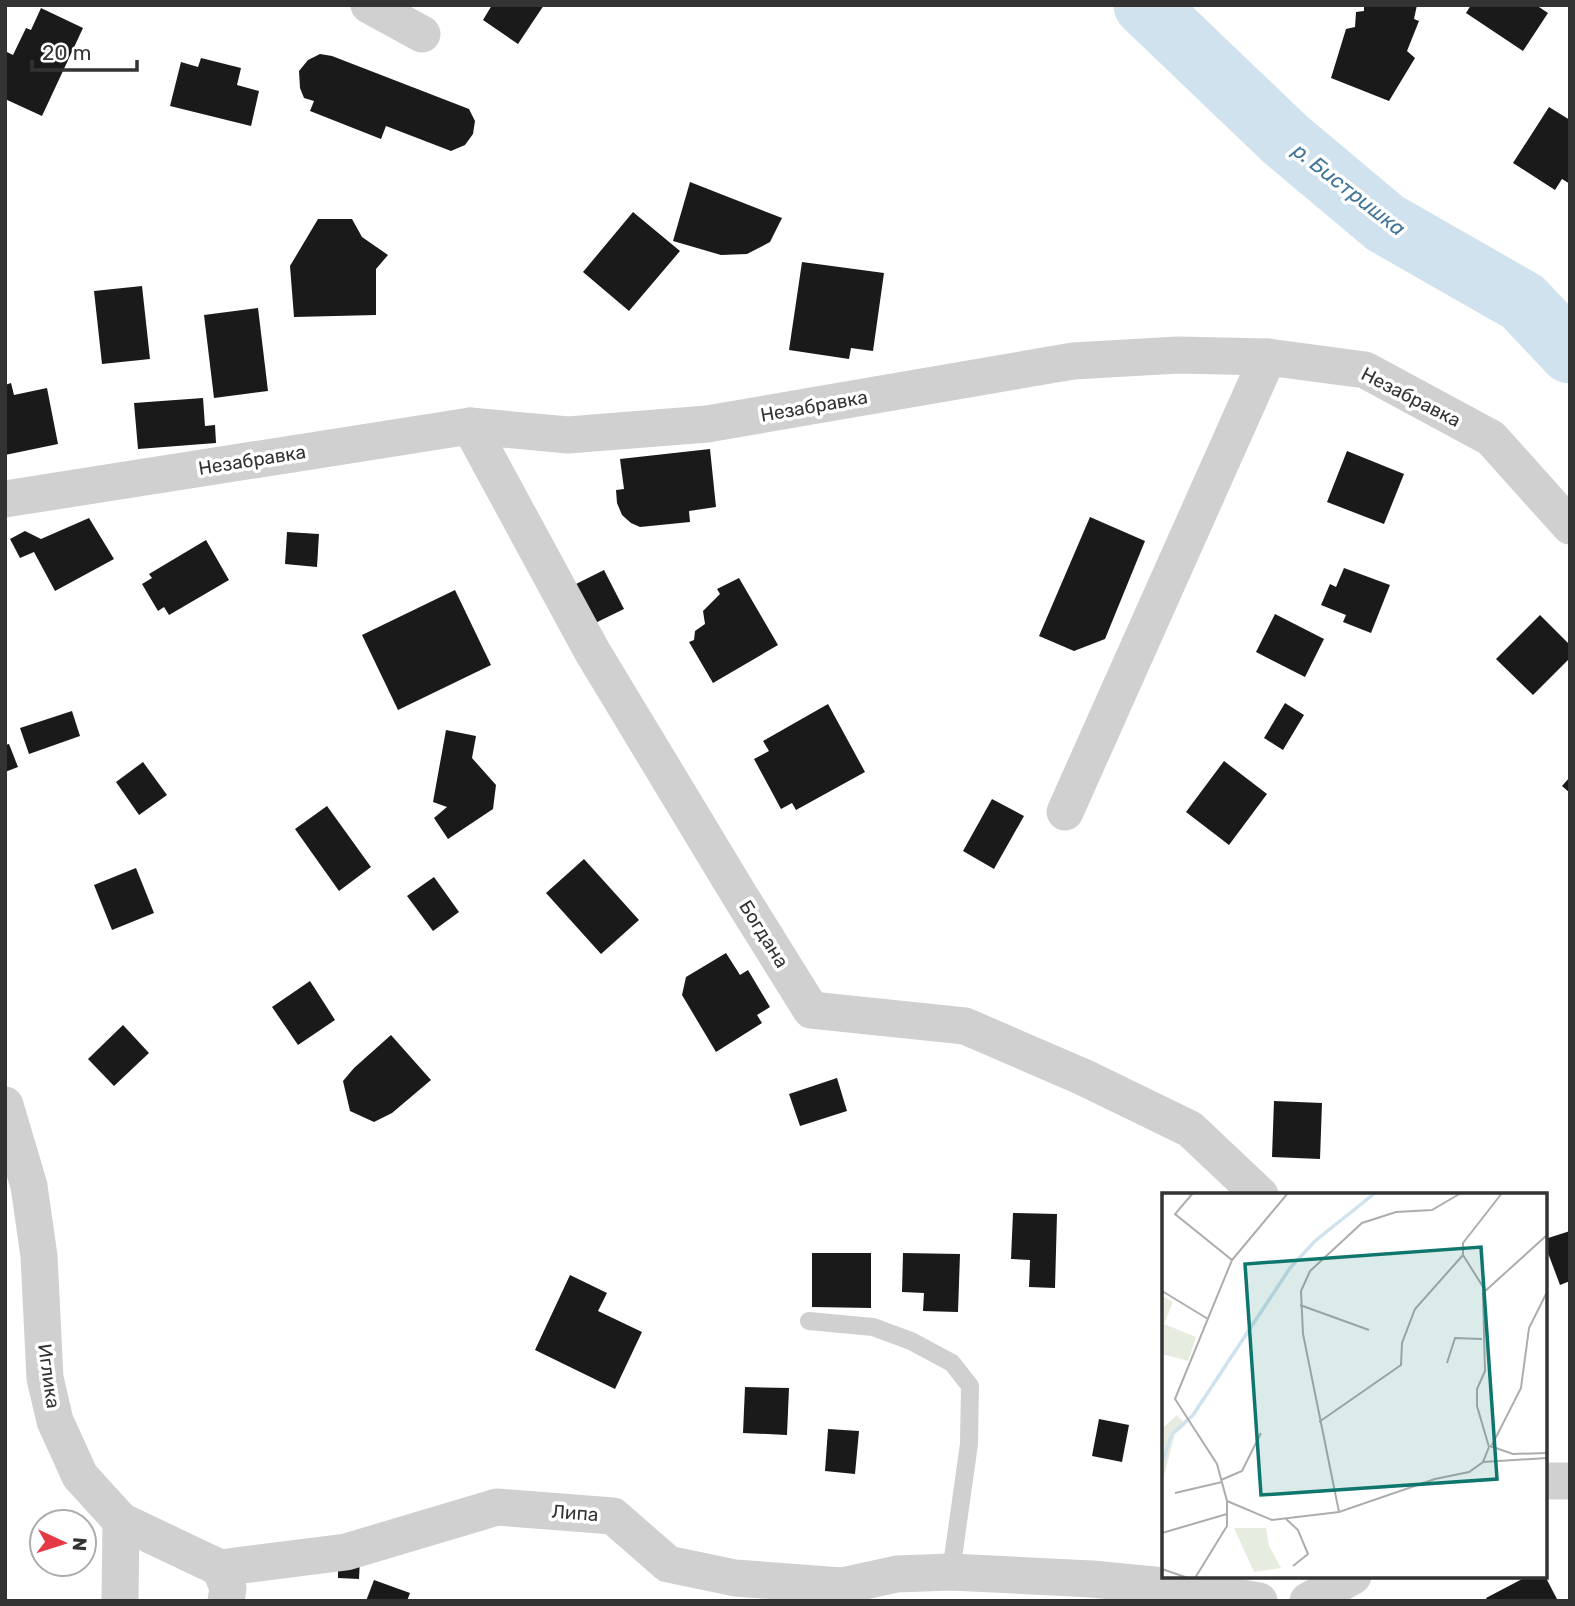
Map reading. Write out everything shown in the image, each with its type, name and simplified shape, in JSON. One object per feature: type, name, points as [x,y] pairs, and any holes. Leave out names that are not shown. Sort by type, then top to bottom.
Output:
[{"type":"street","points":[[369,5],[422,34]]},
{"type":"street","name":"Незабравка","points":[[5,499],[470,426],[568,435],[707,424],[1073,361],[1178,355],[1268,357],[1364,370],[1491,438],[1570,526]]},
{"type":"street","points":[[1065,812],[1268,357]]},
{"type":"street","name":"Богдана","points":[[470,426],[592,650],[811,1010],[965,1026],[1083,1077],[1190,1129],[1258,1193]]},
{"type":"street","name":"Иглика","points":[[5,1105],[29,1186],[39,1256],[45,1378],[55,1421],[80,1476],[121,1521],[229,1590]]},
{"type":"street","points":[[1547,1481],[1570,1481]]},
{"type":"street","name":"Липа","points":[[229,1590],[498,1507],[613,1516],[667,1564],[735,1578],[842,1587],[897,1574],[951,1572],[1092,1578],[1185,1588],[1259,1601]]},
{"type":"street","points":[[120,1601],[121,1521]]},
{"type":"street","points":[[1308,1601],[1349,1578]]},
{"type":"lane","points":[[809,1321],[873,1328],[911,1340],[952,1363],[970,1386],[969,1444],[951,1572]]},
{"type":"building","points":[[492,5],[544,5],[518,44],[483,20]]},
{"type":"building","points":[[1364,5],[1417,5],[1414,19],[1419,21],[1407,51],[1415,58],[1389,101],[1331,78],[1346,29],[1355,27],[1356,12],[1364,11]]},
{"type":"building","points":[[1471,5],[1536,5],[1548,13],[1523,51],[1466,13]]},
{"type":"building","points":[[41,8],[83,28],[42,116],[5,99],[5,55],[7,52],[13,55],[26,28],[31,30]]},
{"type":"building","points":[[320,54],[332,56],[469,109],[475,121],[473,134],[465,145],[451,151],[386,126],[381,139],[310,111],[314,101],[304,98],[300,88],[299,71],[308,60]]},
{"type":"building","points":[[201,58],[241,68],[237,85],[259,91],[251,126],[170,106],[181,62],[198,67]]},
{"type":"building","points":[[1549,107],[1570,120],[1570,184],[1562,179],[1555,190],[1513,163]]},
{"type":"building","points":[[690,182],[782,218],[770,242],[747,254],[721,255],[673,241]]},
{"type":"building","points":[[633,212],[680,251],[629,311],[583,272]]},
{"type":"building","points":[[318,219],[352,219],[362,237],[388,255],[376,269],[376,315],[294,317],[290,266]]},
{"type":"building","points":[[802,262],[884,273],[873,351],[851,348],[849,359],[789,350]]},
{"type":"building","points":[[142,286],[150,359],[102,364],[94,291]]},
{"type":"building","points":[[258,308],[268,391],[214,398],[204,315]]},
{"type":"building","points":[[11,383],[14,395],[47,388],[58,444],[5,455],[5,385]]},
{"type":"building","points":[[203,398],[205,426],[215,425],[216,443],[138,449],[134,403]]},
{"type":"building","points":[[710,449],[716,507],[689,511],[690,522],[640,527],[622,515],[616,490],[624,489],[620,459]]},
{"type":"building","points":[[1347,451],[1404,474],[1384,524],[1327,502]]},
{"type":"building","points":[[1090,517],[1145,541],[1105,639],[1074,651],[1039,636]]},
{"type":"building","points":[[89,518],[114,559],[55,591],[34,552],[20,558],[10,539],[25,531],[41,539]]},
{"type":"building","points":[[287,532],[319,534],[317,567],[285,564]]},
{"type":"building","points":[[206,540],[229,580],[169,615],[164,607],[158,611],[142,584],[152,578],[149,574]]},
{"type":"building","points":[[1344,568],[1390,585],[1371,633],[1343,622],[1346,615],[1321,605],[1330,584],[1336,587]]},
{"type":"building","points":[[604,570],[624,609],[589,626],[570,587]]},
{"type":"building","points":[[739,578],[778,645],[713,683],[689,642],[694,640],[695,631],[705,624],[703,611],[720,594],[717,589]]},
{"type":"building","points":[[455,590],[491,665],[398,710],[362,635]]},
{"type":"building","points":[[1275,614],[1324,639],[1305,677],[1256,652]]},
{"type":"building","points":[[1540,615],[1570,645],[1570,658],[1533,695],[1496,659]]},
{"type":"building","points":[[1285,703],[1304,715],[1283,750],[1264,738]]},
{"type":"building","points":[[828,704],[865,772],[796,810],[792,803],[781,809],[754,759],[769,751],[763,741]]},
{"type":"building","points":[[72,711],[80,736],[29,754],[20,728]]},
{"type":"building","points":[[446,730],[476,736],[472,758],[496,785],[493,809],[448,839],[434,818],[447,807],[433,802]]},
{"type":"building","points":[[9,744],[18,767],[5,772],[5,745]]},
{"type":"building","points":[[1224,761],[1267,794],[1229,845],[1186,812]]},
{"type":"building","points":[[143,762],[167,795],[139,815],[116,782]]},
{"type":"building","points":[[1570,777],[1570,793],[1562,786]]},
{"type":"building","points":[[992,799],[1024,816],[994,869],[963,851]]},
{"type":"building","points":[[327,806],[371,867],[339,891],[295,829]]},
{"type":"building","points":[[584,859],[639,920],[601,954],[546,893]]},
{"type":"building","points":[[136,868],[154,913],[112,930],[94,885]]},
{"type":"building","points":[[434,877],[459,912],[433,931],[407,896]]},
{"type":"building","points":[[726,953],[740,975],[748,970],[770,1007],[757,1015],[762,1023],[716,1052],[682,995],[686,977]]},
{"type":"building","points":[[310,981],[335,1020],[298,1045],[272,1007]]},
{"type":"building","points":[[123,1025],[149,1053],[114,1086],[88,1059]]},
{"type":"building","points":[[391,1035],[431,1080],[392,1113],[374,1122],[350,1111],[343,1081]]},
{"type":"building","points":[[837,1078],[847,1111],[800,1126],[789,1094]]},
{"type":"building","points":[[1274,1101],[1322,1103],[1320,1159],[1272,1157]]},
{"type":"building","points":[[1013,1213],[1057,1214],[1055,1288],[1029,1287],[1030,1260],[1011,1259]]},
{"type":"building","points":[[1570,1231],[1570,1281],[1560,1285],[1547,1250],[1547,1238]]},
{"type":"building","points":[[812,1253],[871,1253],[871,1308],[812,1307]]},
{"type":"building","points":[[903,1253],[960,1254],[958,1312],[923,1311],[924,1293],[902,1292]]},
{"type":"building","points":[[570,1275],[607,1293],[598,1311],[642,1332],[615,1389],[535,1350]]},
{"type":"building","points":[[745,1387],[789,1388],[787,1435],[743,1433]]},
{"type":"building","points":[[1099,1419],[1129,1425],[1122,1462],[1092,1456]]},
{"type":"building","points":[[828,1429],[859,1431],[855,1474],[825,1471]]},
{"type":"building","points":[[338,1559],[360,1559],[359,1579],[338,1578]]},
{"type":"building","points":[[1524,1578],[1546,1578],[1558,1601],[1488,1601],[1486,1598]]},
{"type":"building","points":[[374,1580],[410,1593],[407,1601],[366,1601]]},
{"type":"waterway","name":"р. Бистришка","points":[[1145,5],[1285,139],[1385,223],[1523,302],[1570,352]]}]
